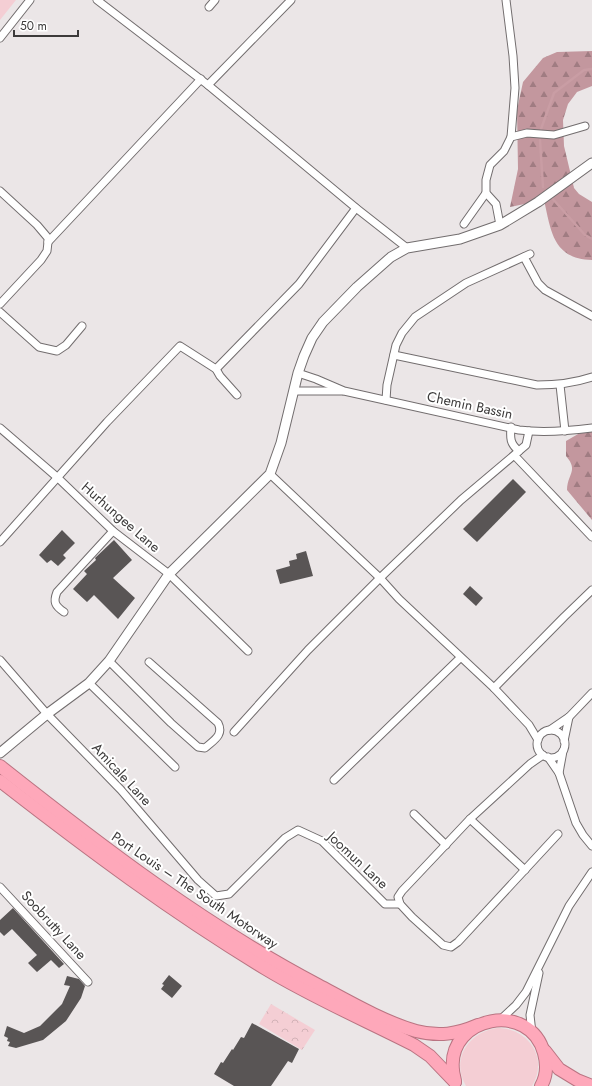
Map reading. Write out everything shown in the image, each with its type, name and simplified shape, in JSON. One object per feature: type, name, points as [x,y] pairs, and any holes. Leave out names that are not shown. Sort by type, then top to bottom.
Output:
[{"type":"highway","name":"Port Louis – The South Motorway","points":[[0,766],[79,828],[219,928],[286,968],[383,1018],[417,1031],[434,1034],[453,1034],[489,1021],[500,1020]]},
{"type":"highway","name":"Port Louis – The South Motorway","points":[[0,781],[117,870],[230,947],[308,992],[414,1046],[430,1056],[456,1084]]},
{"type":"highway","points":[[500,1020],[514,1022],[527,1028],[559,1069],[577,1080],[592,1086]]},
{"type":"highway","points":[[456,1084],[453,1069],[454,1056],[459,1043],[467,1032],[478,1025]]},
{"type":"highway","points":[[541,1086],[546,1071],[546,1060],[543,1048]]},
{"type":"street","points":[[0,38],[30,0]]},
{"type":"street","points":[[96,0],[208,85],[356,208],[407,248]]},
{"type":"street","points":[[209,7],[216,0]]},
{"type":"street","points":[[208,85],[290,0]]},
{"type":"street","points":[[464,224],[486,193],[486,180],[490,164],[504,151],[511,137],[515,88],[513,56],[506,0]]},
{"type":"street","points":[[48,242],[200,79]]},
{"type":"street","points":[[511,137],[527,133],[554,135],[585,126]]},
{"type":"street","points":[[0,753],[47,714],[89,683],[110,661],[169,574],[270,474],[281,443],[298,373],[312,338],[323,322],[373,272],[391,257],[407,248],[460,239],[500,225],[538,202],[592,163]]},
{"type":"street","points":[[0,191],[37,225],[48,238],[47,251],[41,260],[0,304]]},
{"type":"street","points":[[486,193],[496,204],[500,225]]},
{"type":"street","points":[[216,369],[299,284],[356,208]]},
{"type":"street","points":[[386,400],[387,385],[396,345],[402,334],[415,317],[466,283],[527,256],[538,282],[545,290],[592,316]]},
{"type":"street","points":[[0,312],[39,347],[57,351],[66,345],[82,326]]},
{"type":"street","points":[[0,542],[107,422],[180,346],[216,369],[237,396]]},
{"type":"street","points":[[394,355],[537,386],[560,385],[578,382],[592,377]]},
{"type":"street","points":[[298,373],[344,391]]},
{"type":"street","points":[[560,385],[565,431]]},
{"type":"street","points":[[294,391],[344,391]]},
{"type":"street","name":"Chemin Bassin","points":[[344,391],[529,431],[565,431],[592,428]]},
{"type":"street","points":[[511,427],[510,437],[517,453],[592,537]]},
{"type":"street","name":"Hurhungee Lane","points":[[0,429],[58,478],[114,531],[169,574],[248,651]]},
{"type":"street","points":[[234,732],[308,650],[380,578],[461,500],[526,445],[528,442],[529,431]]},
{"type":"street","points":[[270,474],[380,578],[460,658],[494,688],[529,725],[537,742],[538,750],[546,756],[559,773],[576,823],[592,846]]},
{"type":"street","points":[[64,612],[57,608],[54,599],[57,592],[114,531]]},
{"type":"street","points":[[494,688],[592,590]]},
{"type":"street","points":[[334,780],[460,658]]},
{"type":"street","name":"Amicale Lane","points":[[0,660],[47,714],[121,790],[198,880],[216,896],[229,894]]},
{"type":"street","points":[[110,661],[198,747],[205,748],[220,734],[221,729],[218,722],[148,662]]},
{"type":"street","points":[[89,683],[175,766]]},
{"type":"street","points":[[530,764],[541,734],[569,717],[592,693]]},
{"type":"street","points":[[559,773],[569,717]]},
{"type":"street","points":[[529,725],[558,732],[564,740]]},
{"type":"street","points":[[558,834],[458,942],[451,947],[443,945],[400,904],[398,897],[402,891],[470,819],[530,764],[546,756],[558,755],[563,750]]},
{"type":"street","points":[[414,814],[446,845]]},
{"type":"street","points":[[470,819],[525,870]]},
{"type":"street","name":"Joomun Lane","points":[[229,894],[285,838],[298,830],[322,841],[385,904],[400,904]]},
{"type":"street","points":[[500,1020],[516,1005],[526,992],[569,906],[592,872]]},
{"type":"street","name":"Soobrutty Lane","points":[[0,887],[88,982]]},
{"type":"street","points":[[532,1033],[530,1015],[540,965]]},
{"type":"green space","points":[[0,0],[16,0],[0,20]]},
{"type":"green space","points":[[592,51],[592,86],[577,92],[568,104],[563,120],[564,146],[574,188],[579,194],[592,202],[592,260],[569,255],[562,249],[552,232],[544,200],[510,207],[518,169],[517,110],[523,82],[543,58],[557,52]]},
{"type":"green space","points":[[592,426],[592,520],[567,490],[572,465],[566,456],[566,441]]},
{"type":"green space","points":[[271,1004],[315,1030],[302,1050],[259,1024]]},
{"type":"green space","points":[[497,1028],[508,1029],[518,1033],[532,1046],[537,1055],[538,1065],[537,1075],[532,1086],[466,1086],[460,1066],[461,1057],[465,1048],[478,1035]]},
{"type":"building","points":[[513,479],[526,492],[477,542],[463,529]]},
{"type":"building","points":[[62,530],[75,543],[63,555],[66,558],[58,566],[51,560],[47,563],[39,555]]},
{"type":"building","points":[[114,540],[132,560],[113,578],[135,598],[118,619],[94,595],[87,602],[73,589],[87,574],[84,571]]},
{"type":"building","points":[[306,551],[313,576],[280,584],[276,570],[290,566],[289,561],[297,559],[296,554]]},
{"type":"building","points":[[470,586],[483,598],[476,606],[463,594]]},
{"type":"building","points":[[13,908],[64,964],[59,968],[51,960],[37,972],[28,963],[37,955],[12,929],[4,936],[0,932],[0,920]]},
{"type":"building","points":[[169,975],[182,986],[172,998],[161,989],[164,985],[162,984]]},
{"type":"building","points":[[67,976],[79,979],[85,986],[81,998],[66,1021],[43,1040],[16,1048],[8,1046],[10,1042],[7,1041],[8,1038],[4,1036],[7,1026],[24,1033],[40,1026],[62,1004],[70,986],[64,985]]},
{"type":"building","points":[[252,1023],[299,1049],[292,1063],[288,1061],[271,1086],[234,1086],[214,1074],[221,1062],[223,1063],[241,1037],[244,1038]]},
{"type":"waterway","points":[[541,129],[554,93],[584,70],[592,69]]},
{"type":"waterway","points":[[540,140],[543,187]]},
{"type":"waterway","points":[[551,197],[585,235],[592,239]]}]
